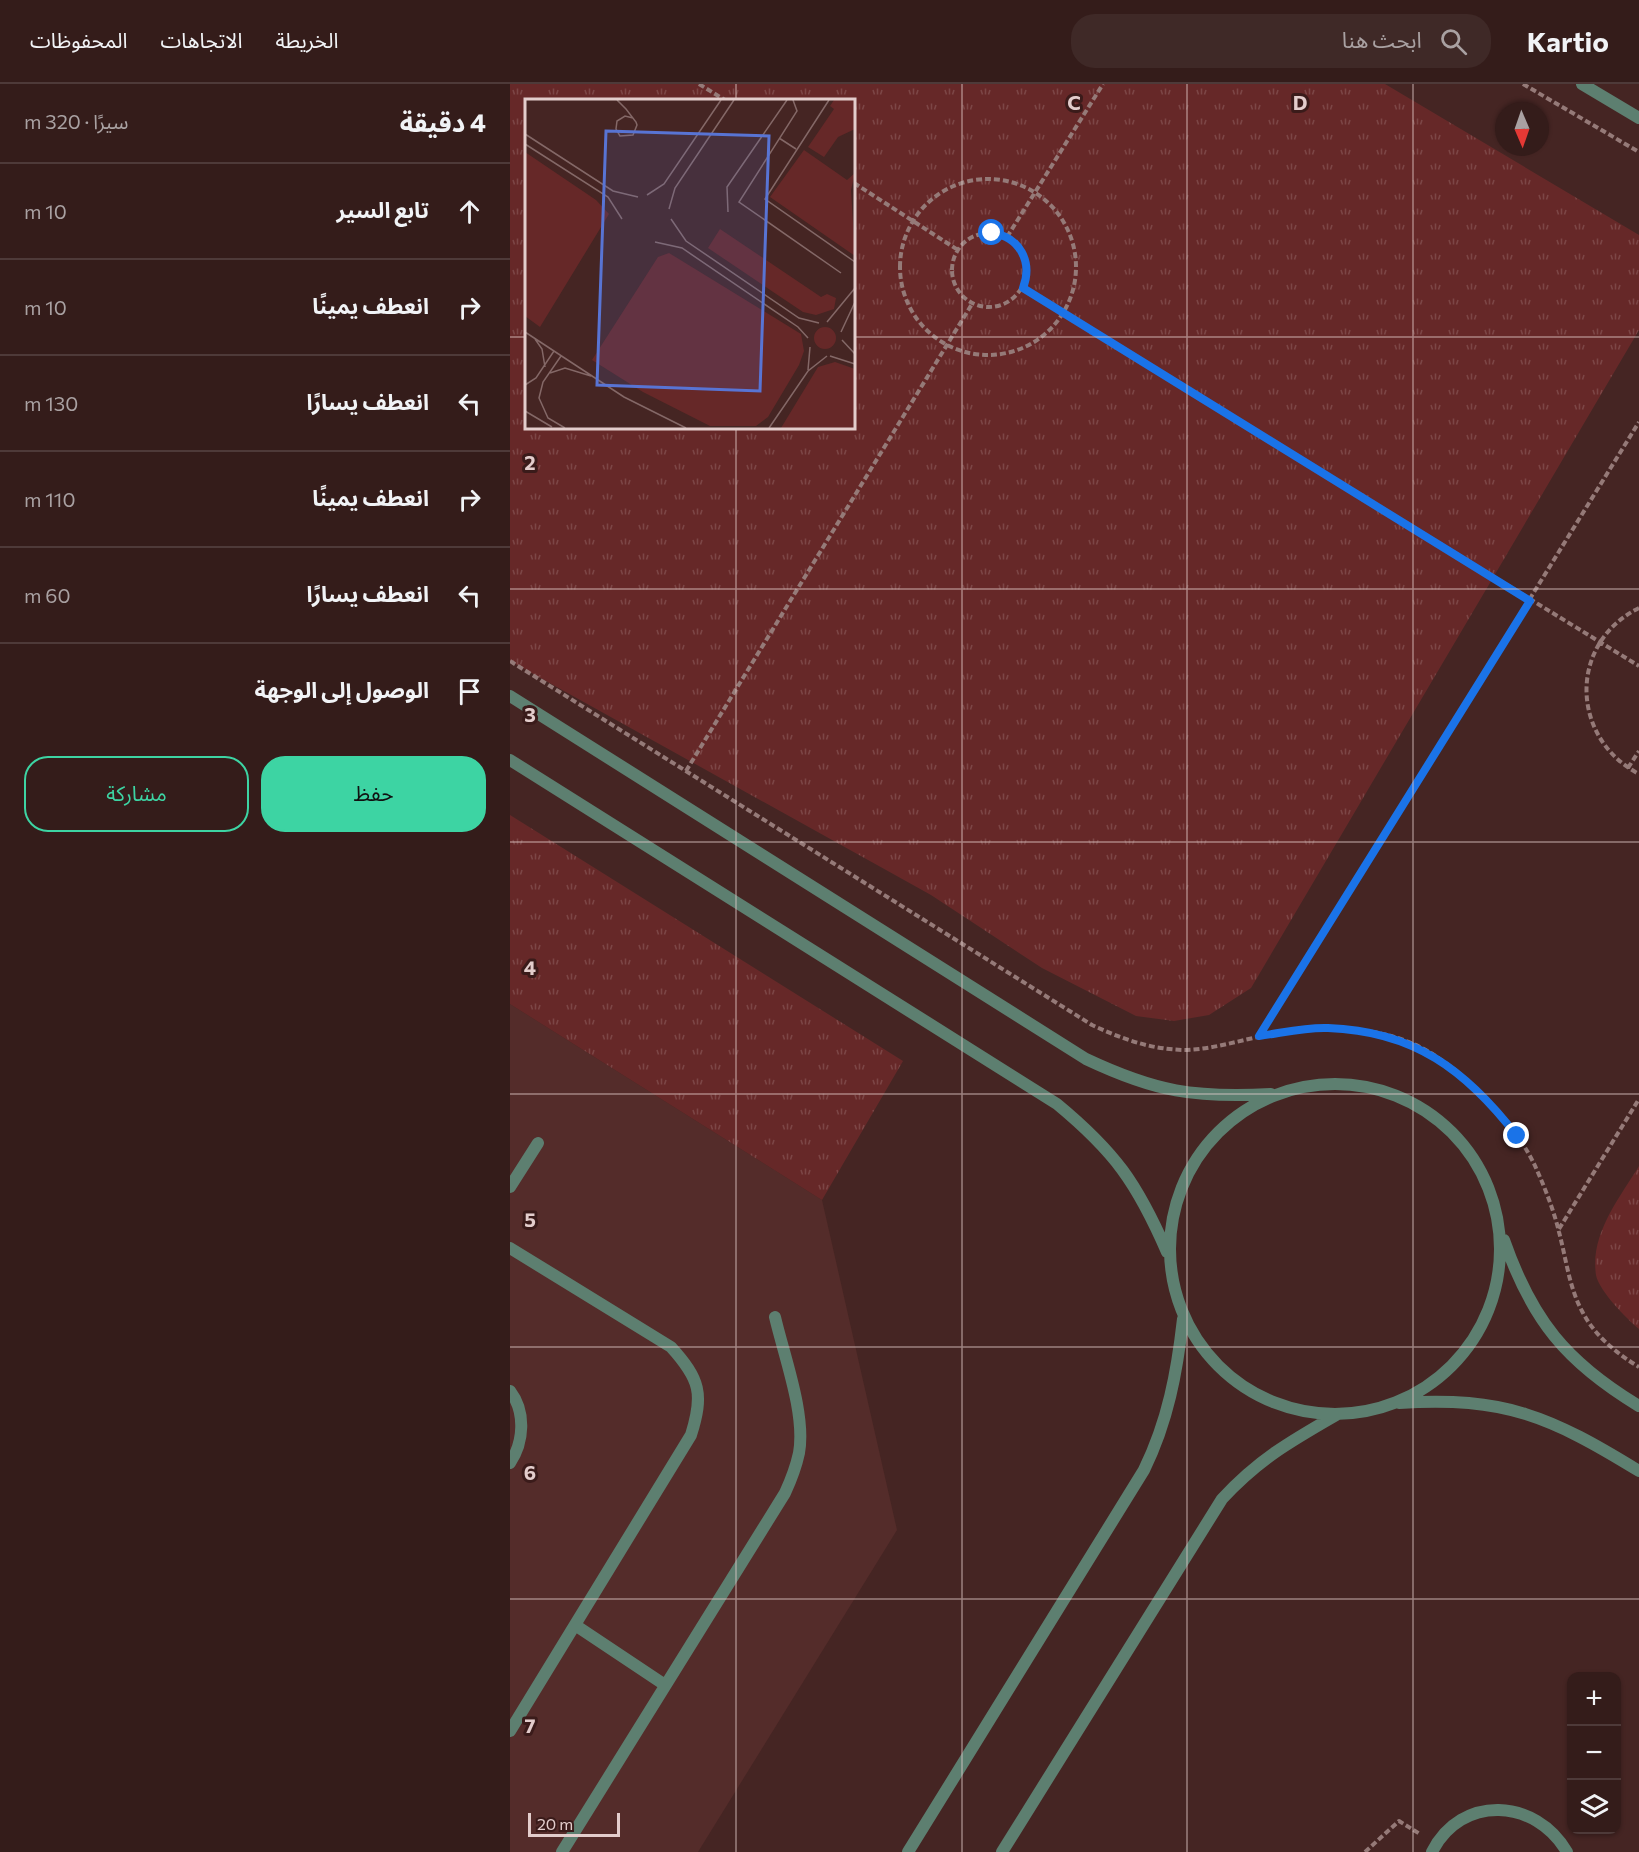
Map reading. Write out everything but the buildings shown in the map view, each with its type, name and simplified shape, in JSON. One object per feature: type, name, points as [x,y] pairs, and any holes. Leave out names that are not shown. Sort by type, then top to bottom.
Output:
[{"type":"street","points":[[1582,84],[1639,118]]},
{"type":"street","points":[[510,696],[1086,1059],[1129,1079],[1177,1092],[1218,1097],[1275,1093],[1317,1083],[1361,1085],[1403,1097],[1440,1120],[1470,1151],[1491,1190],[1501,1231],[1517,1278],[1541,1321],[1573,1359],[1612,1390],[1639,1406]]},
{"type":"street","points":[[510,760],[1057,1104],[1094,1135],[1121,1166],[1146,1205],[1168,1254]]},
{"type":"street","points":[[1275,1093],[1230,1119],[1196,1157],[1174,1204],[1168,1254],[1172,1288],[1183,1319],[1210,1359],[1246,1390],[1290,1409],[1338,1414],[1395,1403],[1442,1400],[1478,1403],[1535,1416],[1579,1434],[1639,1471]]},
{"type":"street","points":[[510,1187],[538,1143]]},
{"type":"street","points":[[1395,1403],[1433,1383],[1464,1353],[1487,1316],[1500,1275],[1501,1231]]},
{"type":"street","points":[[510,1248],[671,1347],[691,1368],[699,1389],[699,1408],[691,1435],[510,1731]]},
{"type":"street","points":[[562,1852],[785,1493],[794,1470],[800,1439],[799,1417],[775,1317]]},
{"type":"street","points":[[908,1852],[1144,1470],[1157,1445],[1177,1374],[1183,1319]]},
{"type":"street","points":[[510,1390],[521,1415],[521,1435],[510,1463]]},
{"type":"street","points":[[1002,1852],[1222,1499],[1248,1471],[1277,1449],[1338,1414]]},
{"type":"street","points":[[575,1625],[665,1685]]},
{"type":"street","points":[[1434,1848],[1449,1828],[1465,1817],[1484,1811],[1503,1809],[1522,1813],[1540,1821],[1555,1834],[1567,1852]]},
{"type":"path","points":[[699,84],[723,99]]},
{"type":"path","points":[[1007,237],[1103,84]]},
{"type":"path","points":[[1523,84],[1639,152]]},
{"type":"path","points":[[978,180],[1008,182],[1035,192],[1051,204],[1063,220],[1072,238],[1076,276],[1064,313],[1052,328],[1020,349],[984,355],[965,352],[947,345],[930,333],[916,318],[906,300],[901,280],[900,260],[904,240],[913,221],[941,193],[978,180]]},
{"type":"path","points":[[855,184],[958,250]]},
{"type":"path","points":[[992,233],[1007,237],[1020,248],[1027,264],[1023,288],[1012,300],[997,308],[972,304],[960,294],[953,280],[952,264],[958,250],[976,235],[992,233]]},
{"type":"path","points":[[1023,288],[1599,644],[1639,666]]},
{"type":"path","points":[[686,771],[972,304]]},
{"type":"path","points":[[1259,1036],[1639,422]]},
{"type":"path","points":[[1639,608],[1612,627],[1599,644],[1586,682],[1589,711],[1600,740],[1627,768],[1639,774]]},
{"type":"path","points":[[510,662],[1092,1025],[1125,1041],[1187,1050],[1213,1047],[1259,1036],[1326,1028],[1363,1031],[1399,1040],[1434,1055],[1494,1107],[1517,1136],[1536,1168],[1559,1230],[1566,1264],[1581,1310],[1595,1330],[1619,1355],[1639,1367]]},
{"type":"path","points":[[1627,768],[1639,751]]},
{"type":"path","points":[[1559,1230],[1639,1099]]},
{"type":"path","points":[[1365,1852],[1399,1821],[1434,1848]]},
{"type":"shaded area","points":[[510,1004],[822,1200],[897,1530],[698,1852],[510,1852]]},
{"type":"green space","points":[[510,84],[1385,84],[1495,149],[1495,156],[1506,156],[1639,235],[1639,330],[1251,988],[1209,1015],[1174,1021],[1136,1016],[1042,968],[931,895],[510,661]]},
{"type":"green space","points":[[510,815],[903,1061],[822,1200],[510,1004]]},
{"type":"green space","points":[[1639,1166],[1639,1329],[1602,1289],[1596,1275],[1595,1260],[1597,1245],[1608,1218]]},
{"type":"route","points":[[992,233],[1007,237],[1020,248],[1027,264],[1023,288],[1530,601],[1259,1036],[1326,1028],[1363,1031],[1399,1040],[1434,1055],[1494,1107],[1517,1136]]}]
